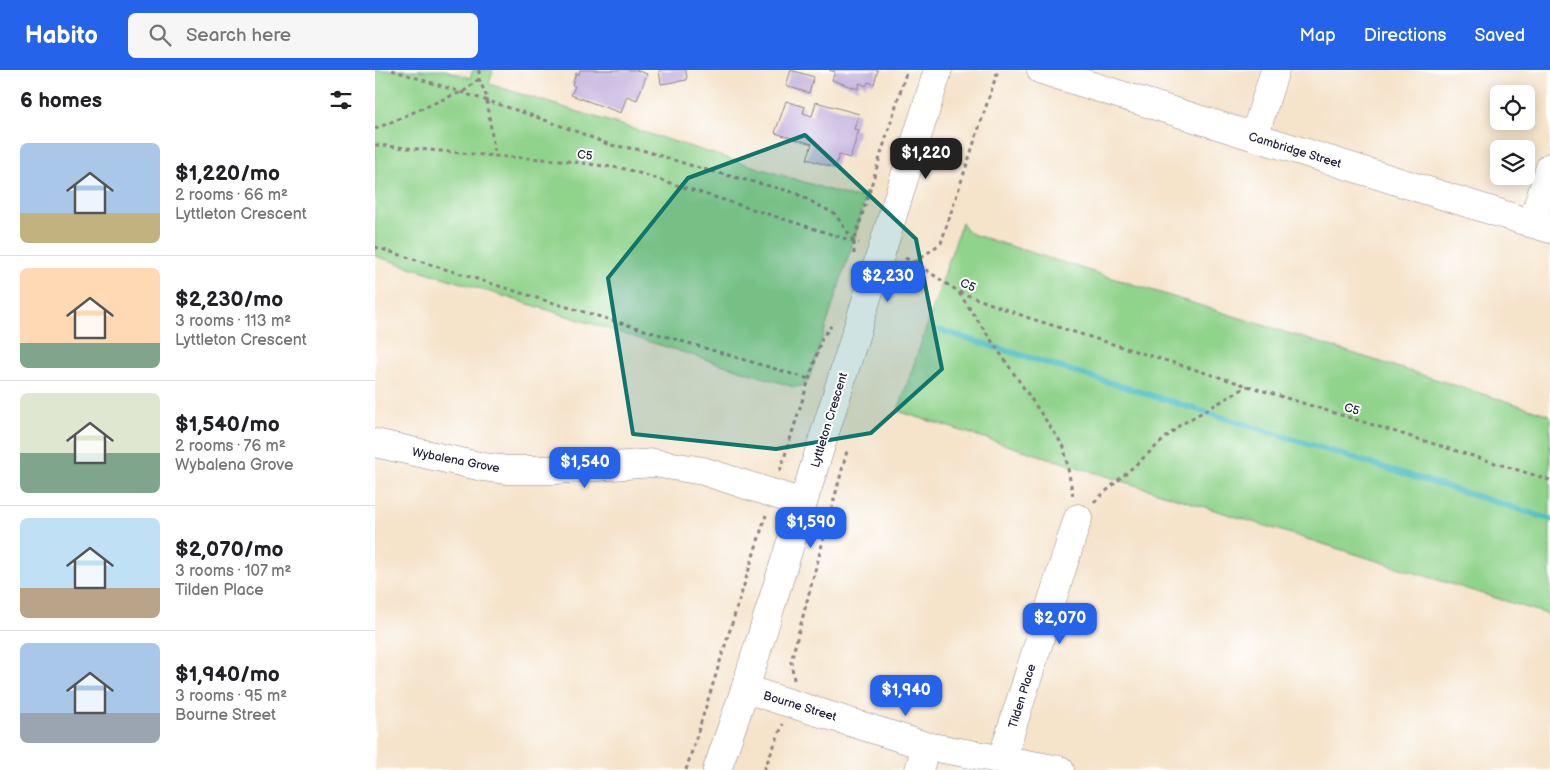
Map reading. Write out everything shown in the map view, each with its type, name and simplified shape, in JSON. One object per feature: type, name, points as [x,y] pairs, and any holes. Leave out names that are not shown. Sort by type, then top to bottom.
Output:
[{"type":"street","name":"Lyttleton Crescent","points":[[717,770],[745,689],[862,315],[884,277],[882,249],[938,70]]},
{"type":"street","name":"Cambridge Street","points":[[1041,70],[1541,226]]},
{"type":"street","points":[[1255,137],[1275,70]]},
{"type":"street","points":[[1541,226],[1550,167]]},
{"type":"street","name":"Wybalena Grove","points":[[375,443],[483,467],[508,470],[555,470],[654,463],[703,471],[803,502]]},
{"type":"street","name":"Tilden Place","points":[[1002,760],[1078,518]]},
{"type":"street","name":"Bourne Street","points":[[745,689],[792,704],[923,758],[1002,760],[1061,770]]},
{"type":"path","points":[[392,70],[487,100],[611,145],[642,150],[699,168],[793,192],[835,214],[854,241]]},
{"type":"path","points":[[479,70],[479,79],[487,100],[495,156]]},
{"type":"path","points":[[854,241],[907,70]]},
{"type":"path","points":[[884,277],[914,262],[941,243],[998,70]]},
{"type":"path","points":[[375,130],[463,92],[479,79]]},
{"type":"path","name":"C5","points":[[375,145],[560,160],[626,169],[882,249],[914,262],[959,292],[1029,318],[1550,480]]},
{"type":"path","points":[[375,247],[537,298],[809,379]]},
{"type":"path","points":[[959,292],[1063,447],[1078,518]]},
{"type":"path","points":[[686,770],[822,338]]},
{"type":"path","points":[[1078,518],[1105,490],[1179,425],[1247,386]]},
{"type":"path","points":[[764,770],[792,704],[795,687],[791,661],[847,449]]},
{"type":"highlighted area","points":[[805,135],[916,239],[942,369],[871,433],[776,449],[633,434],[608,278],[688,178]]},
{"type":"green space","points":[[375,70],[446,70],[470,78],[473,70],[493,70],[489,84],[852,197],[862,196],[867,193],[809,379],[803,385],[794,387],[375,256]]},
{"type":"green space","points":[[962,222],[966,230],[972,234],[1550,415],[1550,615],[898,411]]},
{"type":"building","points":[[580,70],[636,70],[647,74],[637,100],[627,96],[621,113],[571,95],[575,86],[572,85],[576,73],[579,74]]},
{"type":"building","points":[[659,70],[686,70],[687,80],[661,84]]},
{"type":"building","points":[[791,70],[814,77],[809,93],[786,86]]},
{"type":"building","points":[[829,70],[878,70],[874,84],[868,82],[866,86],[860,83],[858,89],[832,80],[835,72]]},
{"type":"building","points":[[786,101],[805,107],[803,113],[812,116],[816,102],[859,114],[854,129],[859,130],[850,158],[839,155],[835,168],[807,159],[812,144],[775,133]]},
{"type":"waterway","points":[[940,330],[1550,519]]}]
